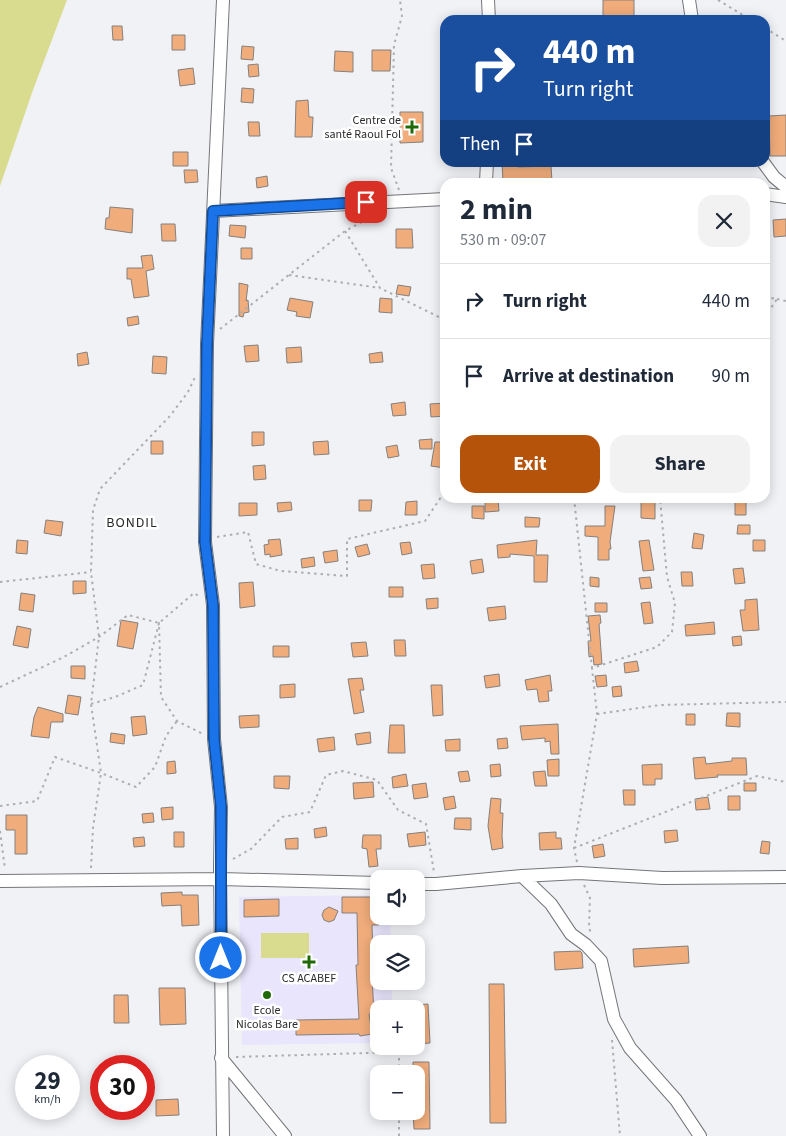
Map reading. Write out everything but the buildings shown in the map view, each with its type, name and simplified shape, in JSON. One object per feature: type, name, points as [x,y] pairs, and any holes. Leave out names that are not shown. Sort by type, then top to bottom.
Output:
[{"type":"street","points":[[223,0],[207,344],[205,542],[213,605],[214,739],[221,806],[221,1058],[223,1136]]},
{"type":"street","points":[[488,0],[490,15]]},
{"type":"street","points":[[689,0],[691,15]]},
{"type":"street","points":[[767,167],[774,177],[786,187]]},
{"type":"street","points":[[770,195],[786,197]]},
{"type":"street","points":[[213,211],[440,199]]},
{"type":"street","points":[[3,881],[90,879],[220,872],[370,882]]},
{"type":"street","points":[[425,884],[578,873],[662,878],[786,877]]},
{"type":"street","points":[[522,876],[551,904],[571,934],[586,945],[601,961],[614,1019],[630,1048],[676,1100],[700,1136]]},
{"type":"street","points":[[221,1058],[285,1136]]},
{"type":"path","points":[[718,0],[743,15]]},
{"type":"path","points":[[770,31],[786,41]]},
{"type":"path","points":[[345,231],[380,288]]},
{"type":"path","points":[[289,275],[380,288],[440,318]]},
{"type":"path","points":[[770,298],[786,300]]},
{"type":"path","points":[[770,310],[777,299]]},
{"type":"path","points":[[90,879],[93,828],[101,773],[91,704],[99,637],[91,572],[93,510],[100,489],[170,416],[188,392],[195,376]]},
{"type":"path","points":[[205,542],[223,535],[248,532],[256,564],[281,571],[347,576],[347,539],[424,521],[440,498]]},
{"type":"path","points":[[575,503],[597,714],[574,848],[578,873],[590,898],[589,928],[592,936]]},
{"type":"path","points":[[592,668],[657,647],[672,632],[675,603],[667,577],[660,503]]},
{"type":"path","points":[[0,582],[91,572]]},
{"type":"path","points":[[91,704],[115,697],[143,685],[159,623],[194,593],[213,605]]},
{"type":"path","points":[[0,687],[62,658],[99,637],[128,615],[159,623]]},
{"type":"path","points":[[159,623],[161,697],[177,721],[214,739]]},
{"type":"path","points":[[597,714],[660,705],[786,702]]},
{"type":"path","points":[[0,806],[37,801],[55,757],[136,787],[155,767],[166,736],[177,721]]},
{"type":"path","points":[[220,872],[251,849],[282,817],[310,812],[326,774],[343,771],[377,780],[398,810],[426,824],[436,884]]},
{"type":"path","points":[[574,848],[757,776],[786,782]]},
{"type":"path","points":[[0,831],[3,881]]},
{"type":"path","points":[[611,1033],[620,1136]]},
{"type":"path","points":[[221,1058],[253,1055],[399,1052],[399,1065]]},
{"type":"path","points":[[399,1120],[399,1136]]},
{"type":"shaded area","name":"CS ACABEF","points":[[370,895],[370,925],[390,925],[391,935],[370,935],[370,990],[392,990],[392,1000],[370,1000],[370,1043],[242,1045],[239,897]]},
{"type":"green space","points":[[0,0],[67,0],[0,186]]},
{"type":"green space","points":[[261,933],[309,933],[309,958],[261,958]]},
{"type":"place","name":"Centre de santé Raoul Fol","points":[[412,127]]},
{"type":"place","name":"CS ACABEF","points":[[309,962]]},
{"type":"place","name":"Ecole Nicolas Bare","points":[[267,995]]},
{"type":"district","name":"BONDIL","points":[[132,523]]},
{"type":"route","points":[[221,958],[221,806],[214,739],[213,605],[205,542],[207,344],[213,211],[366,202]]}]
